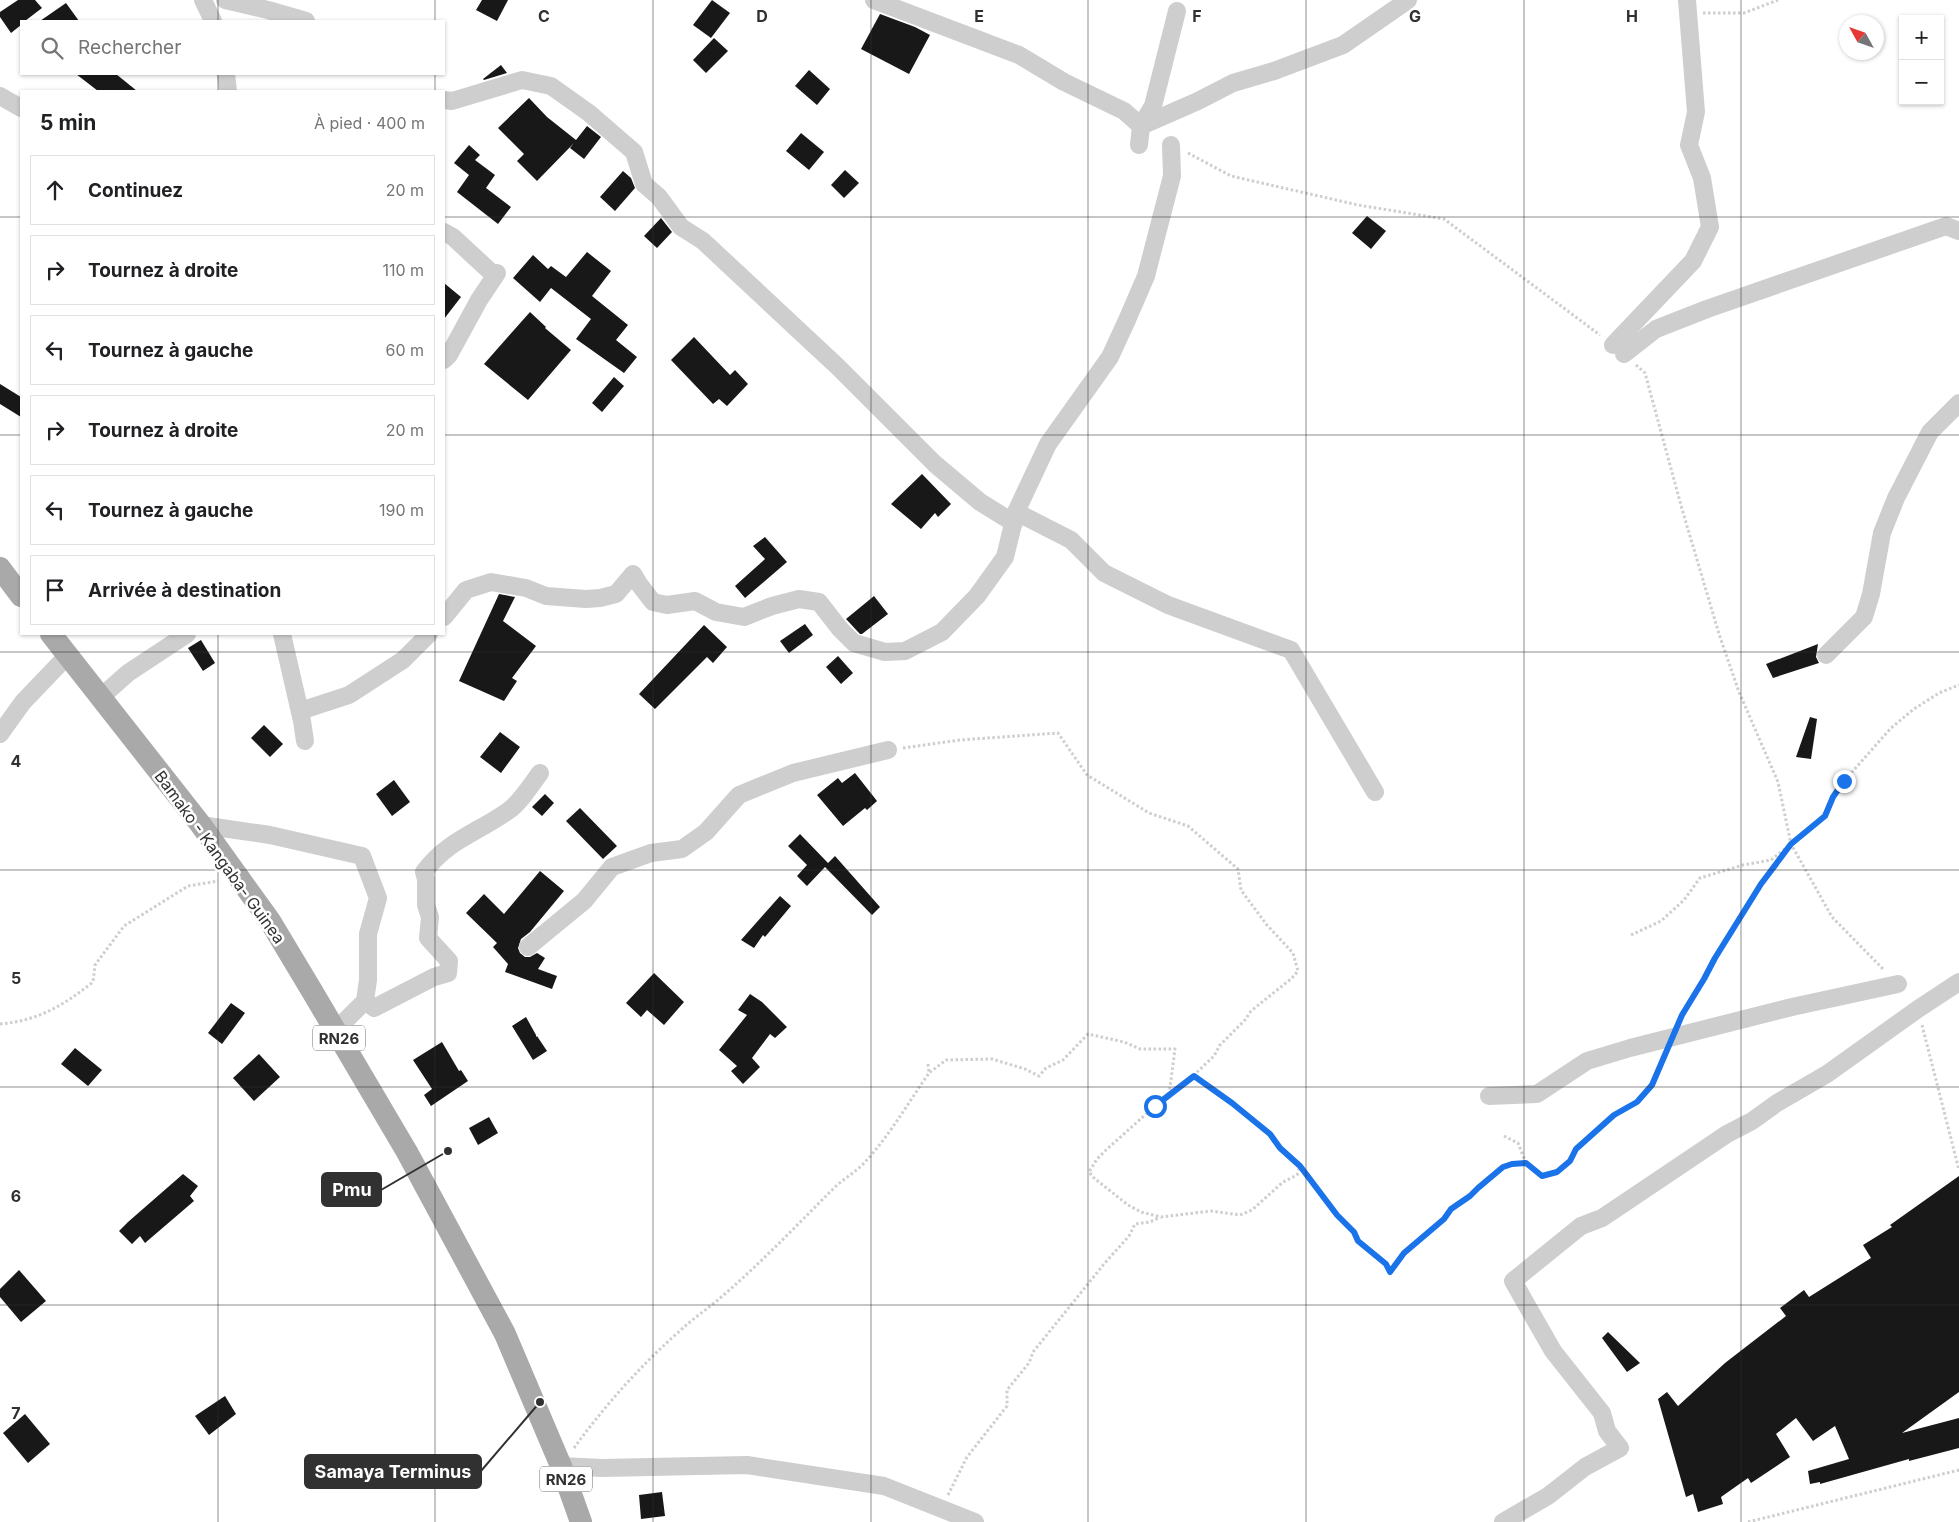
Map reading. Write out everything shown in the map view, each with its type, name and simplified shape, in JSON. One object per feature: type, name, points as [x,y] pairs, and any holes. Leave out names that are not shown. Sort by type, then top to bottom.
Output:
[{"type":"main road","points":[[0,568],[20,595]]},
{"type":"main road","name":"Bamako - Kangaba- Guinea","points":[[52,635],[201,825],[270,921],[407,1152],[505,1334],[561,1466],[581,1522]]},
{"type":"street","points":[[203,0],[213,20]]},
{"type":"street","points":[[225,0],[303,20]]},
{"type":"street","points":[[874,0],[1019,56],[1064,82],[1124,111],[1141,126]]},
{"type":"street","points":[[1141,126],[1233,83],[1274,71],[1343,45],[1408,0]]},
{"type":"street","points":[[1619,350],[1693,261],[1710,227],[1702,178],[1689,144],[1696,112],[1688,6]]},
{"type":"street","points":[[1139,145],[1141,126],[1153,106],[1178,12]]},
{"type":"street","points":[[226,75],[228,90]]},
{"type":"street","points":[[445,100],[452,101],[522,80],[551,86],[589,114],[634,152],[644,184],[659,197],[681,227],[703,242],[838,367],[935,464],[980,502],[1071,540],[1104,573],[1168,605],[1292,650],[1375,792]]},
{"type":"street","points":[[0,96],[20,107]]},
{"type":"street","points":[[445,616],[466,590],[490,582],[526,588],[546,596],[586,599],[616,594],[633,574],[638,584],[653,602],[666,605],[695,601],[716,612],[744,617],[772,606],[799,599],[819,602],[840,629],[854,643],[885,652],[905,651],[942,632],[977,596],[1006,558],[1015,517],[1048,444],[1110,357],[1142,285],[1156,240],[1172,176],[1171,144]]},
{"type":"street","points":[[1619,350],[1656,329],[1707,309],[1946,226],[1959,231]]},
{"type":"street","points":[[445,233],[453,237],[495,274],[455,345],[445,359]]},
{"type":"street","points":[[1826,655],[1864,617],[1871,594],[1882,533],[1896,498],[1930,432],[1959,403]]},
{"type":"street","points":[[101,697],[128,673],[185,635]]},
{"type":"street","points":[[282,635],[305,741]]},
{"type":"street","points":[[300,711],[350,695],[403,660],[428,635]]},
{"type":"street","points":[[0,734],[23,702],[68,655]]},
{"type":"street","points":[[528,947],[584,901],[612,867],[651,852],[682,849],[706,832],[739,795],[793,773],[888,750]]},
{"type":"street","points":[[365,1001],[374,1008],[434,977],[448,973],[449,961],[428,938],[430,917],[426,905],[424,872],[436,857],[454,843],[510,810],[540,773]]},
{"type":"street","points":[[201,825],[270,835],[362,856],[378,898],[368,934],[368,980],[365,1001],[335,1031]]},
{"type":"street","points":[[1503,1522],[1548,1496],[1585,1466],[1620,1448],[1607,1431],[1602,1413],[1553,1350],[1513,1281],[1581,1226],[1602,1218],[1727,1134],[1752,1121],[1776,1103],[1827,1074],[1959,982]]},
{"type":"street","points":[[1489,1096],[1537,1094],[1587,1061],[1792,1007],[1898,984]]},
{"type":"street","points":[[561,1466],[602,1468],[747,1465],[884,1486],[975,1522]]},
{"type":"path","points":[[1688,6],[1744,13],[1778,0]]},
{"type":"path","points":[[1171,144],[1232,176],[1358,205],[1444,219],[1619,350],[1645,374],[1719,634],[1739,692],[1778,782],[1791,844],[1832,917],[1898,984]]},
{"type":"path","points":[[1631,935],[1661,921],[1684,900],[1700,878],[1743,865],[1771,860],[1825,816],[1833,797],[1844,781],[1891,728],[1914,709],[1939,693],[1959,685]]},
{"type":"path","points":[[888,750],[960,740],[1058,733],[1087,774],[1149,813],[1188,826],[1238,869],[1241,890],[1266,924],[1293,953],[1298,971],[1292,978],[1251,1011],[1245,1020],[1220,1045],[1214,1056],[1194,1076],[1181,1084],[1155,1106],[1097,1159],[1089,1172],[1103,1186],[1128,1205],[1141,1212],[1161,1217]]},
{"type":"path","points":[[1504,1136],[1518,1143],[1526,1163],[1542,1176],[1557,1172],[1570,1161],[1576,1149],[1614,1115],[1637,1102],[1652,1085],[1682,1015],[1715,958],[1761,884],[1791,844]]},
{"type":"path","points":[[0,1024],[12,1023],[46,1014],[69,1001],[93,982],[95,965],[124,926],[188,886],[238,877]]},
{"type":"path","points":[[1918,1009],[1959,1170]]},
{"type":"path","points":[[561,1466],[597,1416],[644,1364],[684,1327],[719,1299],[811,1213],[834,1188],[864,1163],[888,1134],[929,1073],[946,1060],[992,1059],[1025,1069],[1039,1076],[1046,1068],[1063,1060],[1088,1034],[1124,1042],[1140,1049],[1175,1049],[1169,1096]]},
{"type":"path","points":[[928,1064],[929,1073]]},
{"type":"path","points":[[1194,1076],[1232,1103],[1270,1134],[1280,1148],[1300,1166],[1337,1215],[1354,1232],[1358,1241],[1386,1264],[1390,1272],[1404,1253],[1444,1219],[1451,1209],[1470,1196],[1503,1167],[1526,1163]]},
{"type":"path","points":[[942,1509],[967,1457],[1007,1406],[1007,1390],[1048,1333],[1129,1236],[1135,1224],[1150,1222],[1161,1217],[1211,1211],[1240,1215],[1252,1210],[1283,1182],[1297,1175],[1300,1166]]},
{"type":"path","points":[[1748,1522],[1959,1470]]},
{"type":"building","points":[[18,0],[35,0],[42,8],[26,20],[20,20],[20,26],[11,33],[0,17],[0,12]]},
{"type":"building","points":[[482,0],[508,0],[497,21],[476,10]]},
{"type":"building","points":[[712,0],[730,13],[711,38],[693,25]]},
{"type":"building","points":[[66,3],[78,20],[41,20]]},
{"type":"building","points":[[880,14],[915,27],[930,35],[909,74],[861,49]]},
{"type":"building","points":[[714,38],[728,51],[706,73],[693,60]]},
{"type":"building","points":[[501,65],[507,73],[483,79]]},
{"type":"building","points":[[809,70],[830,89],[817,105],[795,86]]},
{"type":"building","points":[[77,75],[117,75],[136,90],[97,90]]},
{"type":"building","points":[[529,98],[547,117],[576,140],[587,126],[601,137],[584,159],[570,148],[574,143],[537,181],[517,161],[524,154],[498,128]]},
{"type":"building","points":[[801,133],[824,152],[809,170],[786,151]]},
{"type":"building","points":[[469,145],[480,155],[475,160],[495,175],[486,188],[511,207],[498,224],[457,192],[469,175],[454,163]]},
{"type":"building","points":[[845,170],[859,183],[844,198],[831,185]]},
{"type":"building","points":[[623,171],[631,178],[635,188],[615,211],[600,197]]},
{"type":"building","points":[[1367,216],[1386,231],[1371,249],[1352,233]]},
{"type":"building","points":[[661,218],[672,232],[657,248],[644,236]]},
{"type":"building","points":[[587,252],[611,271],[592,296],[628,325],[616,340],[637,357],[624,373],[576,339],[591,319],[551,288],[540,302],[513,278],[533,255],[548,269],[551,266],[566,277]]},
{"type":"building","points":[[445,284],[461,297],[445,318]]},
{"type":"building","points":[[530,312],[545,328],[571,350],[528,400],[484,364]]},
{"type":"building","points":[[694,337],[730,375],[735,370],[748,384],[727,406],[719,399],[713,404],[671,360]]},
{"type":"building","points":[[614,377],[624,386],[602,412],[592,403]]},
{"type":"building","points":[[0,384],[20,396],[20,416],[0,404]]},
{"type":"building","points":[[922,474],[951,504],[938,517],[935,513],[921,529],[891,504]]},
{"type":"building","points":[[765,537],[787,562],[745,598],[735,586],[765,559],[753,546]]},
{"type":"building","points":[[499,594],[515,597],[503,621],[536,646],[512,678],[517,681],[504,701],[459,681]]},
{"type":"building","points":[[874,596],[888,614],[860,634],[846,619]]},
{"type":"building","points":[[805,624],[813,635],[789,653],[780,641]]},
{"type":"building","points":[[704,625],[727,647],[713,663],[707,657],[655,709],[639,694]]},
{"type":"building","points":[[201,640],[215,663],[203,671],[188,648]]},
{"type":"building","points":[[1818,644],[1816,657],[1819,663],[1773,678],[1766,664]]},
{"type":"building","points":[[838,656],[853,673],[841,684],[826,667]]},
{"type":"building","points":[[1810,717],[1817,719],[1811,759],[1796,757]]},
{"type":"building","points":[[264,725],[283,744],[270,757],[251,738]]},
{"type":"building","points":[[500,732],[520,747],[501,773],[480,757]]},
{"type":"building","points":[[855,773],[877,801],[843,826],[817,795],[838,778],[842,783]]},
{"type":"building","points":[[394,780],[410,802],[392,816],[376,794]]},
{"type":"building","points":[[545,794],[554,803],[542,816],[532,807]]},
{"type":"building","points":[[580,808],[617,846],[603,859],[566,821]]},
{"type":"building","points":[[800,834],[828,863],[835,856],[880,907],[872,915],[825,867],[807,886],[797,876],[807,865],[788,846]]},
{"type":"building","points":[[540,871],[564,891],[530,932],[521,939],[518,948],[525,957],[530,957],[537,953],[545,958],[538,969],[557,976],[552,989],[505,972],[508,964],[493,947],[497,943],[466,913],[484,894],[504,914]]},
{"type":"building","points":[[780,896],[791,906],[765,937],[763,935],[754,948],[741,940]]},
{"type":"building","points":[[654,973],[684,1002],[664,1025],[647,1010],[641,1017],[626,1003]]},
{"type":"building","points":[[750,994],[762,1002],[787,1027],[775,1038],[770,1034],[752,1058],[760,1067],[743,1084],[731,1071],[737,1066],[719,1050],[747,1015],[738,1010]]},
{"type":"building","points":[[231,1003],[245,1013],[222,1044],[208,1033]]},
{"type":"building","points":[[526,1017],[536,1037],[547,1051],[533,1060],[512,1026]]},
{"type":"building","points":[[442,1042],[459,1071],[461,1070],[468,1081],[431,1106],[424,1095],[432,1089],[413,1060]]},
{"type":"building","points":[[75,1048],[102,1070],[88,1086],[61,1064]]},
{"type":"building","points":[[259,1054],[280,1077],[254,1101],[233,1078]]},
{"type":"building","points":[[489,1117],[498,1133],[478,1145],[469,1128]]},
{"type":"building","points":[[183,1174],[198,1186],[190,1196],[194,1201],[145,1243],[140,1236],[132,1244],[119,1231]]},
{"type":"building","points":[[1959,1176],[1959,1392],[1902,1433],[1959,1418],[1959,1448],[1909,1461],[1909,1459],[1820,1484],[1820,1482],[1810,1484],[1808,1471],[1849,1459],[1835,1426],[1813,1441],[1796,1418],[1776,1434],[1790,1457],[1751,1483],[1748,1478],[1721,1497],[1723,1504],[1698,1512],[1693,1494],[1686,1497],[1658,1399],[1667,1392],[1678,1406],[1725,1363],[1786,1316],[1780,1308],[1804,1290],[1809,1297],[1871,1258],[1863,1245],[1892,1227],[1890,1225]]},
{"type":"building","points":[[19,1270],[46,1301],[21,1322],[0,1297],[0,1289]]},
{"type":"building","points":[[1608,1332],[1640,1363],[1627,1372],[1602,1338]]},
{"type":"building","points":[[225,1396],[236,1414],[209,1435],[195,1416]]},
{"type":"building","points":[[25,1414],[50,1444],[28,1463],[3,1433]]},
{"type":"building","points":[[662,1492],[665,1516],[641,1519],[639,1495]]},
{"type":"place","name":"Pmu","points":[[448,1151]]},
{"type":"place","name":"Samaya Terminus","points":[[540,1402]]},
{"type":"route","points":[[1155,1106],[1181,1084],[1194,1076],[1209,1086],[1243,1112],[1256,1125],[1270,1134],[1280,1148],[1300,1166],[1337,1215],[1354,1232],[1358,1241],[1386,1264],[1390,1272],[1404,1253],[1433,1226],[1444,1219],[1451,1209],[1470,1196],[1503,1167],[1526,1163],[1542,1176],[1557,1172],[1570,1161],[1576,1149],[1614,1115],[1637,1102],[1652,1085],[1682,1015],[1761,884],[1791,844],[1825,816],[1833,797],[1844,781]]}]
